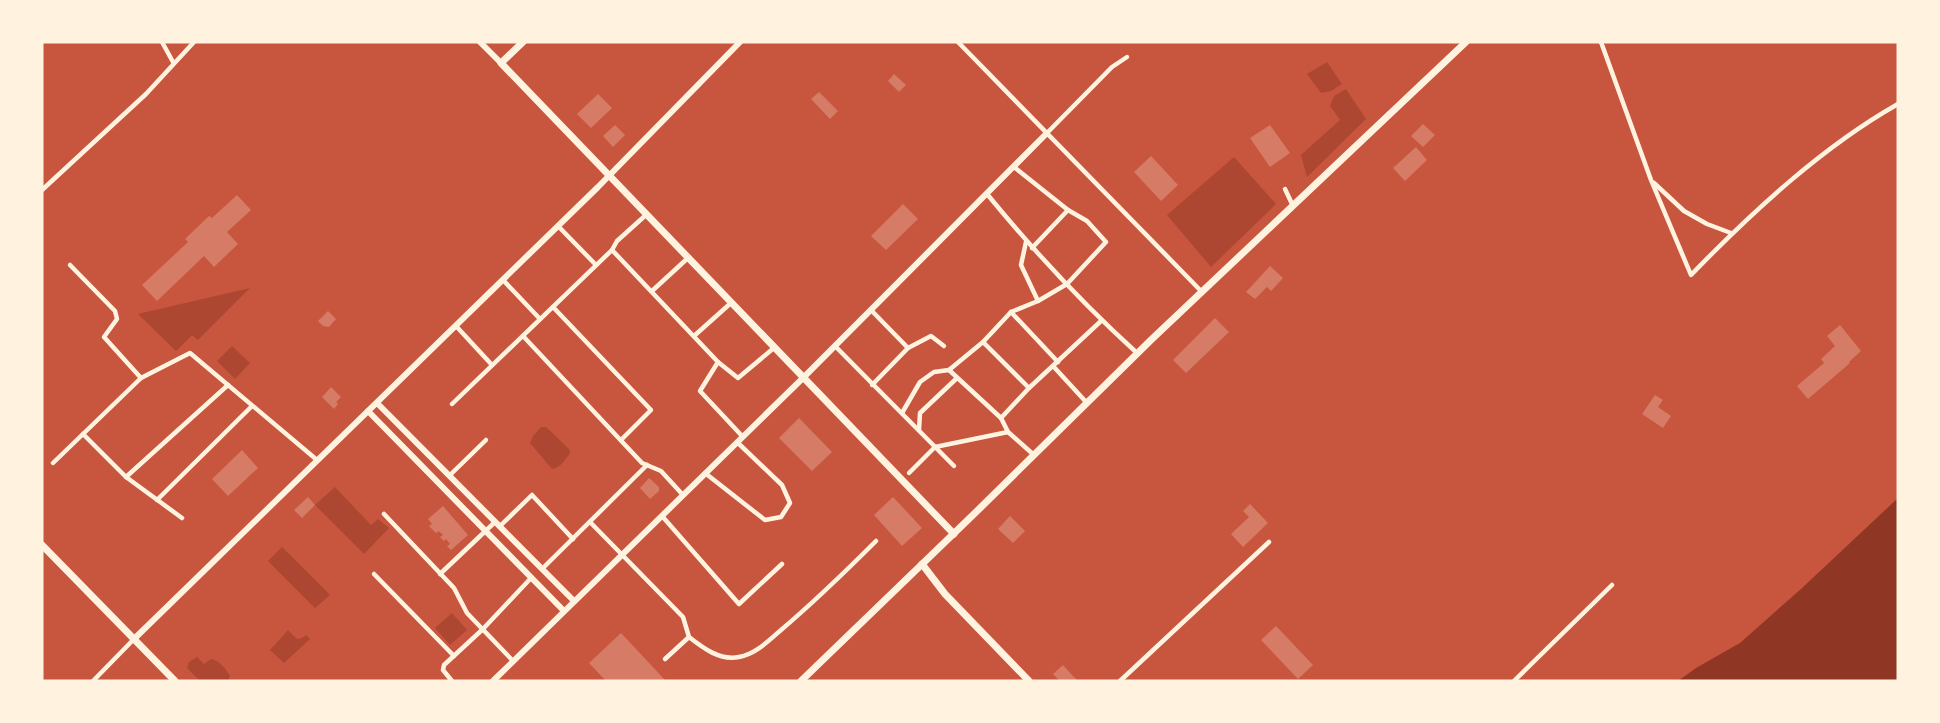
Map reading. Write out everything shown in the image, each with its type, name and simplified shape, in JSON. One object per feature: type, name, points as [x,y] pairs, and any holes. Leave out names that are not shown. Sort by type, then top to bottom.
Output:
[{"type":"main road","points":[[523,42],[501,63],[954,534]]},
{"type":"main road","points":[[801,681],[1201,291],[1466,42]]},
{"type":"main road","points":[[42,545],[175,681]]},
{"type":"main road","points":[[922,564],[945,594],[1029,681]]},
{"type":"street","points":[[162,42],[173,62]]},
{"type":"street","points":[[42,190],[146,94],[173,62],[194,42]]},
{"type":"street","points":[[480,42],[501,63]]},
{"type":"street","points":[[93,681],[610,175],[740,42]]},
{"type":"street","points":[[958,42],[1201,291]]},
{"type":"street","points":[[1601,42],[1651,180],[1690,275],[1731,233],[1827,151],[1867,121],[1898,104]]},
{"type":"street","points":[[493,681],[804,377],[1112,67],[1126,57]]},
{"type":"street","points":[[902,413],[920,382],[934,372],[950,370],[983,342],[1011,312],[1038,301],[1067,284],[1106,242],[1087,221],[1068,210],[1014,167]]},
{"type":"street","points":[[1651,180],[1684,212],[1731,233]]},
{"type":"street","points":[[1285,189],[1293,206]]},
{"type":"street","points":[[987,194],[1032,248],[1101,321],[1137,353]]},
{"type":"street","points":[[1032,248],[1068,210]]},
{"type":"street","points":[[452,404],[612,250],[617,240],[647,214]]},
{"type":"street","points":[[558,226],[596,265]]},
{"type":"street","points":[[1026,241],[1021,265],[1038,301]]},
{"type":"street","points":[[612,250],[718,362],[738,378],[775,347]]},
{"type":"street","points":[[652,291],[689,257]]},
{"type":"street","points":[[70,265],[115,311],[117,319],[104,337],[141,378]]},
{"type":"street","points":[[503,280],[540,319]]},
{"type":"street","points":[[694,336],[732,302]]},
{"type":"street","points":[[553,307],[651,410],[621,440]]},
{"type":"street","points":[[871,310],[908,348]]},
{"type":"street","points":[[1011,312],[1058,362]]},
{"type":"street","points":[[1001,418],[1029,388],[1101,321]]},
{"type":"street","points":[[456,326],[492,365]]},
{"type":"street","points":[[523,336],[642,463],[661,471],[683,495]]},
{"type":"street","points":[[872,385],[908,348],[931,336],[944,346]]},
{"type":"street","points":[[983,342],[1029,388]]},
{"type":"street","points":[[835,346],[954,466]]},
{"type":"street","points":[[53,463],[141,378],[190,353],[317,460]]},
{"type":"street","points":[[705,473],[765,520],[781,517],[790,503],[782,485],[700,391],[718,362]]},
{"type":"street","points":[[1053,366],[1087,403]]},
{"type":"street","points":[[950,370],[1001,418],[1008,432],[1034,455]]},
{"type":"street","points":[[919,430],[921,413],[957,378]]},
{"type":"street","points":[[126,477],[228,385]]},
{"type":"street","points":[[377,403],[574,602]]},
{"type":"street","points":[[157,500],[252,406]]},
{"type":"street","points":[[368,411],[564,611]]},
{"type":"street","points":[[909,473],[935,447],[1008,432]]},
{"type":"street","points":[[83,434],[126,477],[182,519]]},
{"type":"street","points":[[449,476],[486,440]]},
{"type":"street","points":[[542,569],[647,465]]},
{"type":"street","points":[[440,574],[486,531],[532,495],[573,539]]},
{"type":"street","points":[[384,514],[454,588],[467,613],[513,661]]},
{"type":"street","points":[[662,516],[740,604],[782,564]]},
{"type":"street","points":[[590,522],[682,617],[689,637],[705,650],[722,657],[737,658],[754,653],[807,608],[876,541]]},
{"type":"street","points":[[1120,681],[1269,542]]},
{"type":"street","points":[[374,574],[454,656]]},
{"type":"street","points":[[452,681],[443,670],[444,665],[483,629],[531,578]]},
{"type":"street","points":[[1514,681],[1612,585]]},
{"type":"street","points":[[665,659],[689,637]]},
{"type":"shaded area","points":[[1327,62],[1342,84],[1331,91],[1321,93],[1307,74]]},
{"type":"shaded area","points":[[1346,89],[1366,119],[1307,177],[1301,155],[1340,120],[1330,106],[1334,96]]},
{"type":"shaded area","points":[[1234,157],[1276,204],[1211,267],[1167,215]]},
{"type":"shaded area","points":[[250,288],[198,340],[192,335],[176,351],[138,314]]},
{"type":"shaded area","points":[[232,346],[250,363],[235,379],[217,361]]},
{"type":"shaded area","points":[[541,427],[546,427],[569,449],[570,453],[558,467],[552,469],[530,443]]},
{"type":"shaded area","points":[[335,487],[371,525],[378,519],[389,528],[364,554],[315,505]]},
{"type":"shaded area","points":[[1898,498],[1898,681],[1678,681],[1740,643]]},
{"type":"shaded area","points":[[282,547],[330,595],[315,608],[268,561]]},
{"type":"shaded area","points":[[452,613],[467,630],[450,645],[435,628]]},
{"type":"shaded area","points":[[288,630],[297,639],[306,635],[310,639],[284,663],[270,650]]},
{"type":"shaded area","points":[[197,657],[204,664],[211,659],[219,663],[230,676],[228,681],[200,681],[187,668],[189,662]]},
{"type":"building","points":[[894,74],[906,85],[899,92],[888,81]]},
{"type":"building","points":[[819,92],[838,111],[830,119],[811,99]]},
{"type":"building","points":[[598,94],[612,108],[591,128],[577,114]]},
{"type":"building","points":[[1423,124],[1435,135],[1423,147],[1411,136]]},
{"type":"building","points":[[615,125],[625,135],[613,147],[603,136]]},
{"type":"building","points":[[1270,125],[1290,153],[1270,167],[1250,138]]},
{"type":"building","points":[[1416,147],[1427,160],[1405,181],[1393,168]]},
{"type":"building","points":[[1151,156],[1178,185],[1161,201],[1134,172]]},
{"type":"building","points":[[237,195],[251,210],[227,232],[238,244],[214,267],[204,256],[157,301],[142,285],[188,242],[185,239],[209,216],[212,218]]},
{"type":"building","points":[[903,204],[918,219],[886,250],[871,236]]},
{"type":"building","points":[[1270,266],[1283,278],[1271,291],[1267,287],[1255,299],[1246,292]]},
{"type":"building","points":[[328,311],[336,319],[329,327],[323,326],[318,321]]},
{"type":"building","points":[[1215,318],[1229,332],[1186,373],[1173,360]]},
{"type":"building","points":[[1840,325],[1861,351],[1808,399],[1797,386],[1824,363],[1821,359],[1835,346],[1827,336]]},
{"type":"building","points":[[331,387],[341,397],[334,409],[322,397]]},
{"type":"building","points":[[1655,395],[1663,400],[1658,407],[1671,416],[1663,428],[1642,414]]},
{"type":"building","points":[[799,418],[832,452],[812,471],[779,438]]},
{"type":"building","points":[[242,450],[258,468],[228,496],[212,479]]},
{"type":"building","points":[[649,478],[659,487],[659,491],[650,499],[640,488]]},
{"type":"building","points":[[308,497],[315,505],[302,518],[294,510]]},
{"type":"building","points":[[893,497],[922,528],[902,546],[874,515]]},
{"type":"building","points":[[1250,504],[1268,523],[1243,547],[1231,534],[1249,517],[1243,511]]},
{"type":"building","points":[[443,506],[468,535],[451,550],[447,546],[450,544],[446,539],[444,541],[440,537],[443,535],[439,531],[436,533],[429,526],[432,524],[428,519]]},
{"type":"building","points":[[1010,516],[1025,531],[1013,543],[998,529]]},
{"type":"building","points":[[1276,626],[1313,665],[1298,679],[1261,640]]},
{"type":"building","points":[[621,633],[666,681],[606,681],[589,663]]},
{"type":"building","points":[[1063,665],[1078,681],[1060,681],[1053,674]]}]
